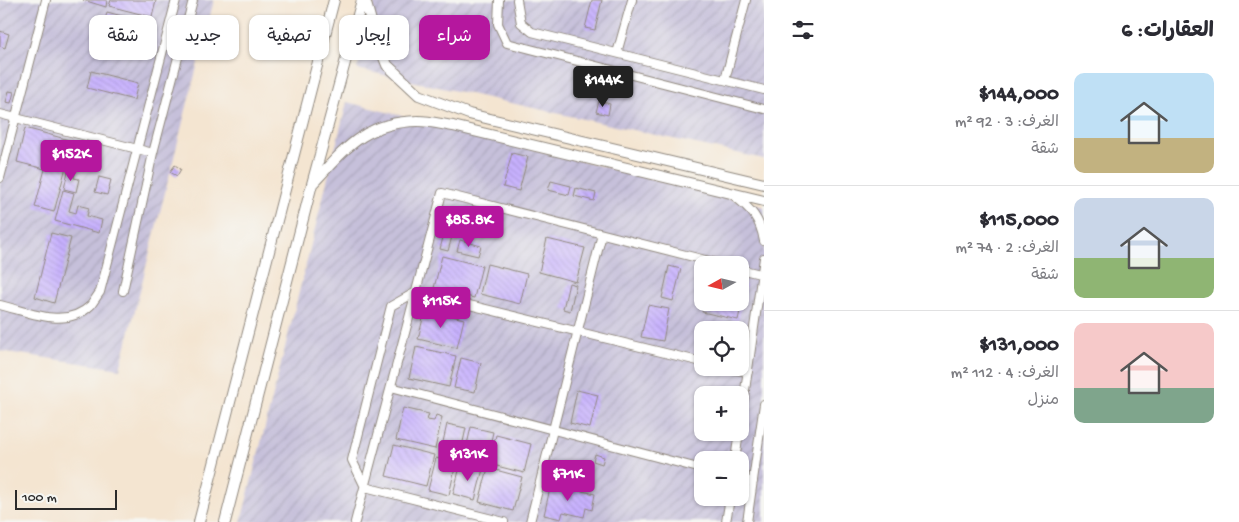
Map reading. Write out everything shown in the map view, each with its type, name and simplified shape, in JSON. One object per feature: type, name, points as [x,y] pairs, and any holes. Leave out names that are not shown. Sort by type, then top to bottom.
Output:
[{"type":"main road","points":[[199,522],[334,0]]},
{"type":"main road","points":[[363,0],[387,65],[419,95],[469,114],[764,184]]},
{"type":"main road","points":[[225,522],[312,184],[363,0]]},
{"type":"main road","points":[[312,184],[360,137],[391,123],[420,121],[453,126],[764,201]]},
{"type":"main road","points":[[636,170],[640,155]]},
{"type":"street","points":[[0,178],[46,0]]},
{"type":"street","points":[[0,304],[45,317],[62,318],[77,314],[91,305],[100,292],[176,0]]},
{"type":"street","points":[[123,291],[153,154],[193,0]]},
{"type":"street","points":[[499,0],[498,24],[507,43],[764,109]]},
{"type":"street","points":[[517,0],[521,24],[532,32],[764,90]]},
{"type":"street","points":[[617,53],[632,0]]},
{"type":"street","points":[[725,80],[746,0]]},
{"type":"street","points":[[0,114],[153,154]]},
{"type":"street","points":[[730,192],[749,208],[757,218],[764,241]]},
{"type":"street","points":[[356,522],[442,193],[694,257]]},
{"type":"street","points":[[530,522],[602,234]]},
{"type":"street","points":[[749,366],[764,258]]},
{"type":"street","points":[[749,271],[763,275]]},
{"type":"street","points":[[365,487],[352,460],[391,306],[416,292],[694,360]]},
{"type":"street","points":[[391,387],[694,467]]},
{"type":"street","points":[[747,522],[764,404]]},
{"type":"street","points":[[749,481],[753,482]]},
{"type":"street","points":[[365,487],[504,522]]},
{"type":"street","points":[[726,522],[729,506]]},
{"type":"shaded area","points":[[0,0],[214,0],[210,15],[167,15],[167,60],[199,60],[120,369],[0,351]]},
{"type":"shaded area","points":[[375,0],[764,0],[764,159],[357,69],[359,60],[409,60],[409,15],[371,15]]},
{"type":"shaded area","points":[[347,102],[764,207],[764,522],[241,522]]},
{"type":"building","points":[[83,0],[107,0],[106,7]]},
{"type":"building","points":[[111,0],[156,1],[152,15],[144,15],[109,6]]},
{"type":"building","points":[[592,0],[602,0],[595,30],[585,28]]},
{"type":"building","points":[[107,12],[118,15],[106,15]]},
{"type":"building","points":[[0,31],[9,34],[5,48],[0,46]]},
{"type":"building","points":[[91,71],[138,83],[134,100],[87,88]]},
{"type":"building","points":[[9,91],[14,92],[11,103],[6,102]]},
{"type":"building","points":[[599,101],[610,104],[608,115],[596,112]]},
{"type":"building","points":[[25,128],[73,141],[54,212],[35,207],[45,169],[17,162]]},
{"type":"building","points":[[74,148],[94,153],[93,158],[87,156],[86,159],[83,158],[81,168],[70,165]]},
{"type":"building","points":[[512,153],[528,157],[519,191],[503,187]]},
{"type":"building","points":[[175,165],[181,169],[177,176],[170,172]]},
{"type":"building","points":[[68,171],[75,173],[74,178],[79,179],[76,192],[64,189]]},
{"type":"building","points":[[99,177],[111,180],[107,195],[95,192]]},
{"type":"building","points":[[551,181],[571,186],[569,195],[548,190]]},
{"type":"building","points":[[576,188],[596,193],[594,201],[574,196]]},
{"type":"building","points":[[63,190],[74,193],[69,211],[76,213],[78,205],[89,208],[87,216],[102,220],[99,233],[55,221]]},
{"type":"building","points":[[467,215],[485,219],[483,228],[465,223]]},
{"type":"building","points":[[445,230],[453,233],[448,251],[440,249]]},
{"type":"building","points":[[51,233],[71,238],[54,303],[35,297]]},
{"type":"building","points":[[547,239],[585,248],[576,282],[539,272]]},
{"type":"building","points":[[460,240],[481,246],[478,256],[457,251]]},
{"type":"building","points":[[442,256],[482,266],[474,298],[434,288]]},
{"type":"building","points":[[487,264],[527,274],[520,304],[480,294]]},
{"type":"building","points":[[669,266],[681,269],[673,301],[662,298]]},
{"type":"building","points":[[569,283],[576,285],[570,311],[563,309]]},
{"type":"building","points":[[648,305],[669,309],[663,341],[641,337]]},
{"type":"building","points":[[425,310],[464,319],[457,348],[418,339]]},
{"type":"building","points":[[702,311],[740,311],[738,320]]},
{"type":"building","points":[[416,347],[456,356],[449,387],[409,378]]},
{"type":"building","points":[[461,358],[481,363],[475,392],[454,388]]},
{"type":"building","points":[[577,390],[598,395],[590,428],[570,423]]},
{"type":"building","points":[[403,408],[429,414],[427,420],[434,421],[436,415],[442,417],[435,449],[396,440]]},
{"type":"building","points":[[447,424],[466,428],[460,456],[441,451]]},
{"type":"building","points":[[471,427],[493,432],[486,463],[464,458]]},
{"type":"building","points":[[496,435],[531,444],[524,473],[489,464]]},
{"type":"building","points":[[394,445],[434,455],[426,486],[386,476]]},
{"type":"building","points":[[595,454],[604,457],[602,464],[593,461]]},
{"type":"building","points":[[436,458],[456,463],[449,495],[428,490]]},
{"type":"building","points":[[461,463],[483,469],[475,500],[453,494]]},
{"type":"building","points":[[488,468],[522,477],[513,511],[479,502]]},
{"type":"building","points":[[551,484],[595,494],[592,510],[586,508],[584,517],[563,512],[561,519],[544,515]]}]
